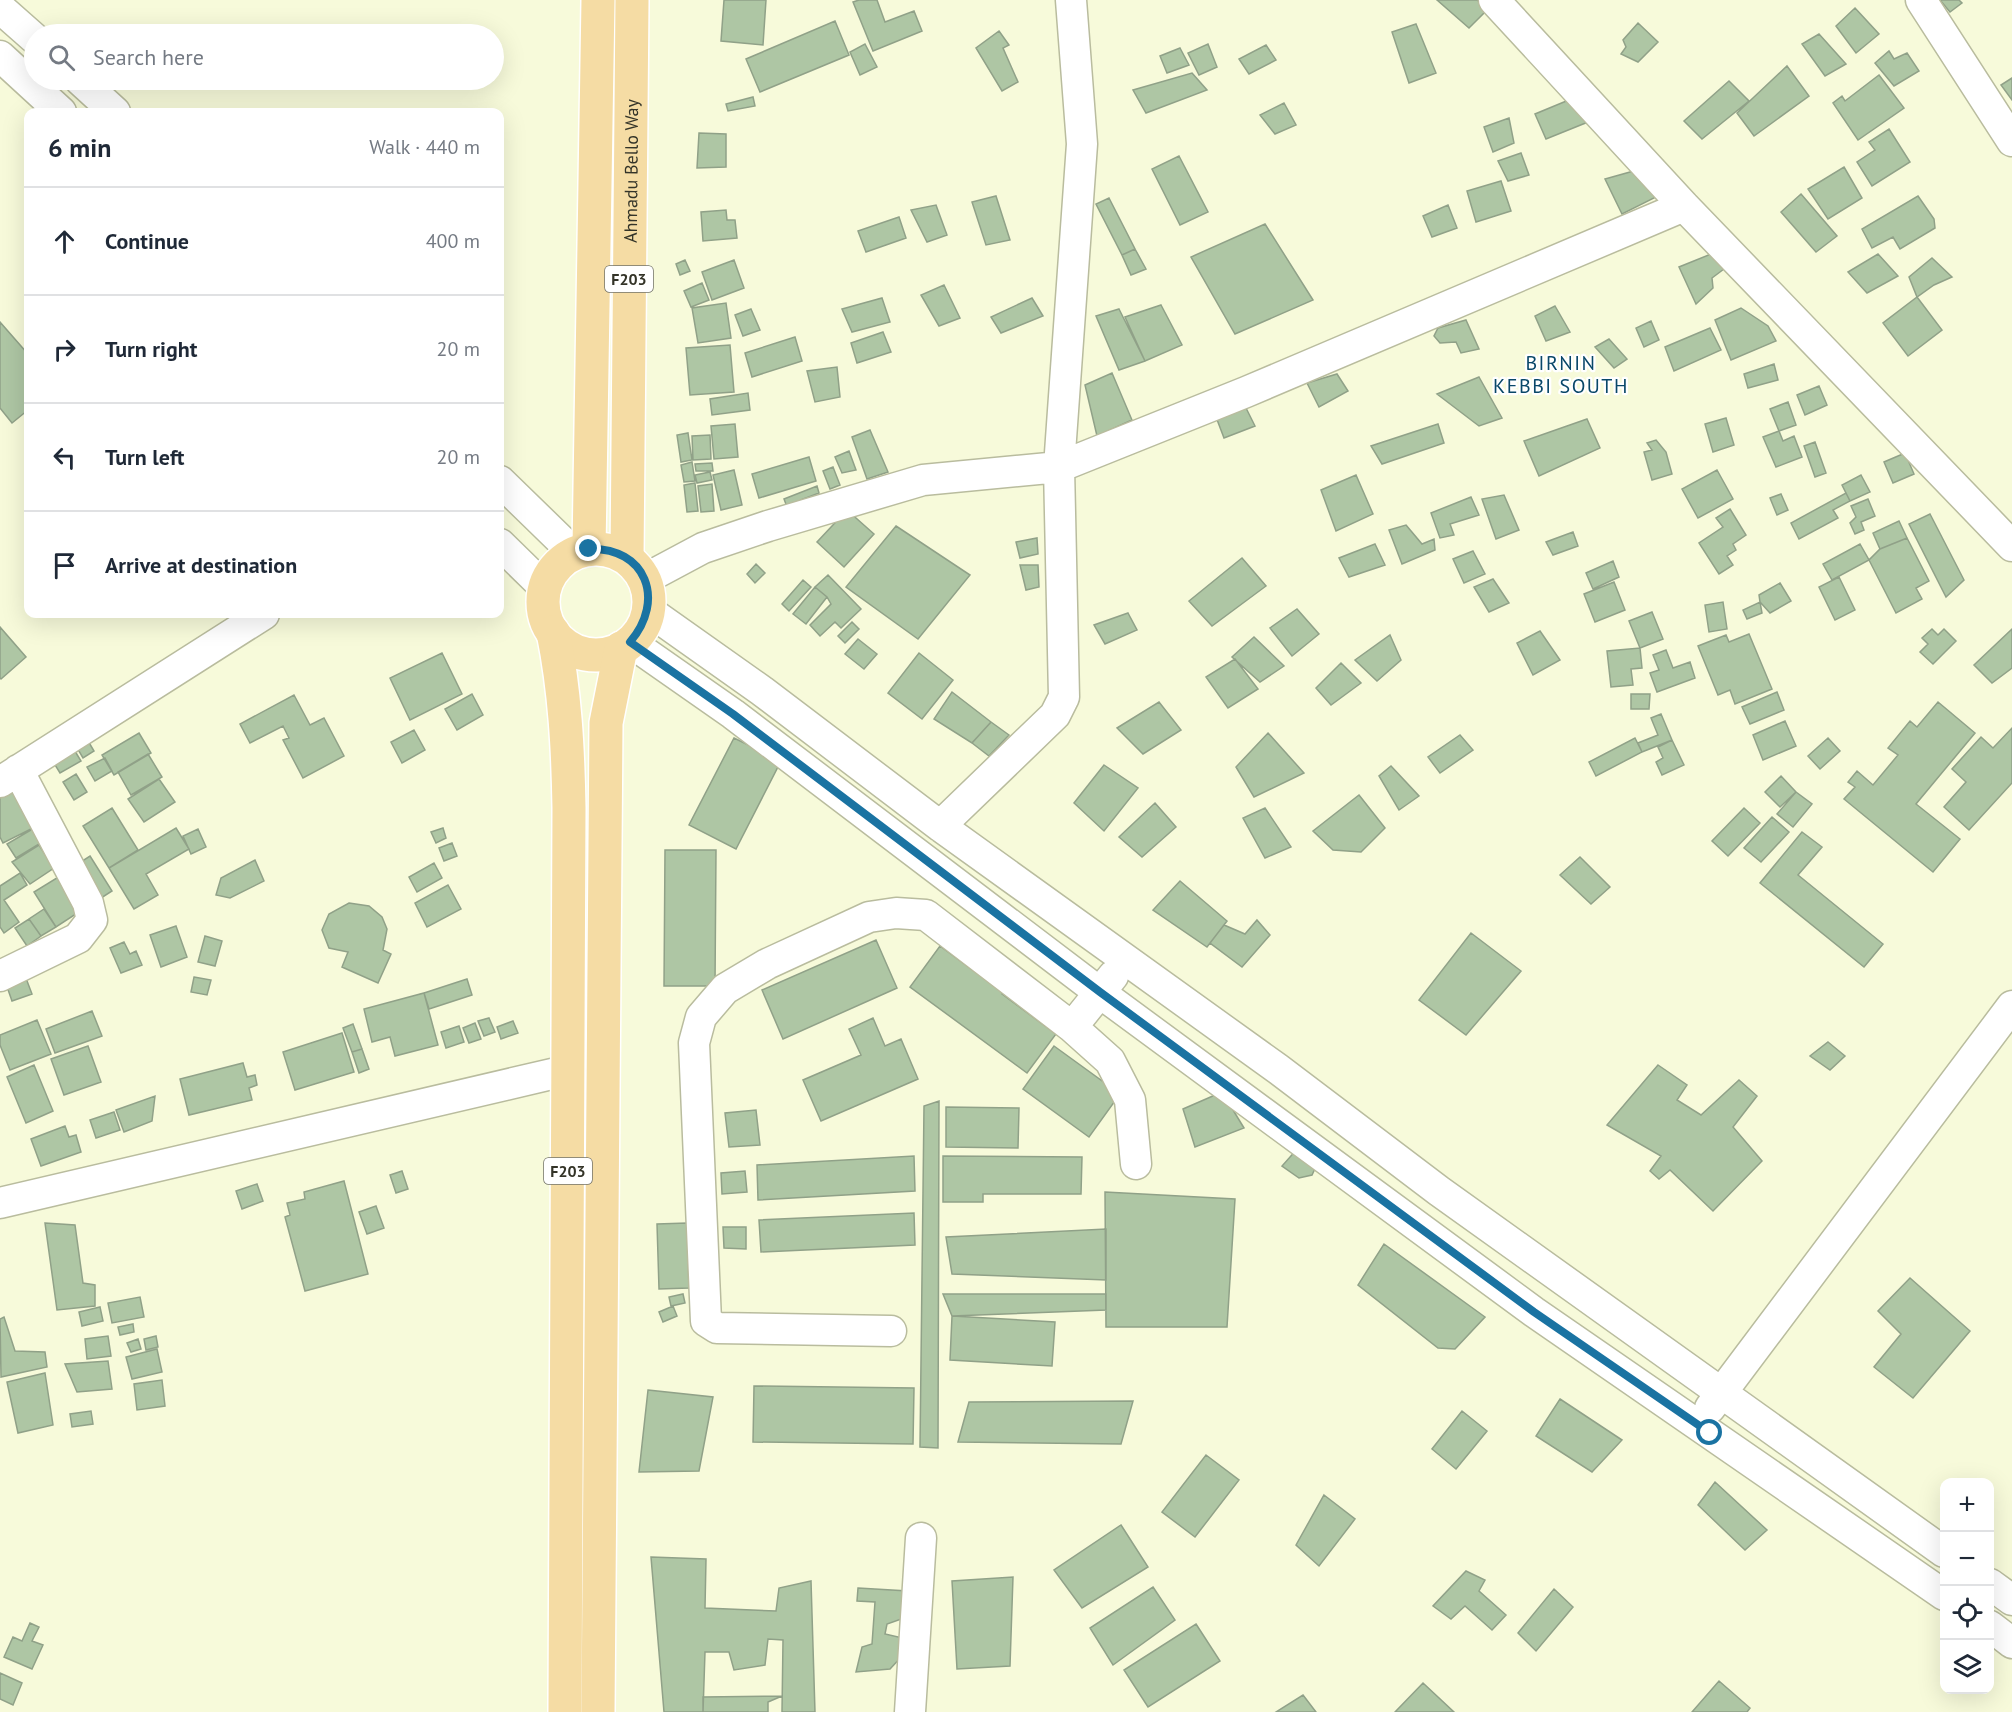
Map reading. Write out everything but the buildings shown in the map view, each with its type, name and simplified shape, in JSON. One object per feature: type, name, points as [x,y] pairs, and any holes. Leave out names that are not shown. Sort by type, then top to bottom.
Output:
[{"type":"main road","name":"F203","points":[[582,551],[598,0]]},
{"type":"main road","name":"Ahmadu Bello Way","points":[[632,0],[640,582]]},
{"type":"main road","points":[[602,549],[640,582],[642,628],[626,645],[607,654],[577,651],[563,643],[553,632],[546,618],[543,603],[545,588],[551,574],[561,562],[582,551],[602,549]]},
{"type":"main road","name":"F203","points":[[553,632],[561,671],[568,741],[566,1712]]},
{"type":"main road","name":"F203","points":[[598,1712],[606,723],[626,645]]},
{"type":"street","points":[[940,826],[1055,715],[1064,697],[1059,467],[1082,144],[1071,0]]},
{"type":"street","points":[[1494,0],[1684,206],[2012,546]]},
{"type":"street","points":[[1921,0],[2012,141]]},
{"type":"street","points":[[0,8],[24,29]]},
{"type":"street","points":[[0,56],[24,78]]},
{"type":"street","points":[[37,90],[57,108]]},
{"type":"street","points":[[91,90],[112,108]]},
{"type":"street","points":[[1684,206],[1246,392],[1059,467],[923,480],[768,526],[703,548],[640,582],[762,691],[940,826],[1278,1069],[1439,1191],[1940,1549]]},
{"type":"street","points":[[504,484],[582,551]]},
{"type":"street","points":[[504,548],[545,588]]},
{"type":"street","points":[[0,976],[78,938],[92,920],[88,903],[9,776],[258,618]]},
{"type":"street","points":[[626,645],[733,714],[1100,992],[1534,1312],[1940,1592]]},
{"type":"street","points":[[891,1331],[717,1329],[706,1321],[694,1043],[701,1017],[725,989],[767,963],[869,917],[896,913],[926,915],[1072,1028],[1110,1061],[1130,1100],[1136,1164]]},
{"type":"street","points":[[1072,1028],[1126,960]]},
{"type":"street","points":[[1697,1424],[2012,1006]]},
{"type":"street","points":[[0,1203],[569,1070]]},
{"type":"street","points":[[910,1712],[921,1538]]},
{"type":"street","points":[[1992,1586],[2012,1600]]},
{"type":"street","points":[[1994,1630],[2012,1643]]},
{"type":"district","name":"BIRNIN KEBBI SOUTH","points":[[1561,374]]},
{"type":"route","points":[[589,549],[615,552],[627,558],[645,579],[649,594],[649,610],[642,628],[630,642],[733,714],[1100,992],[1534,1312],[1710,1433]]}]
